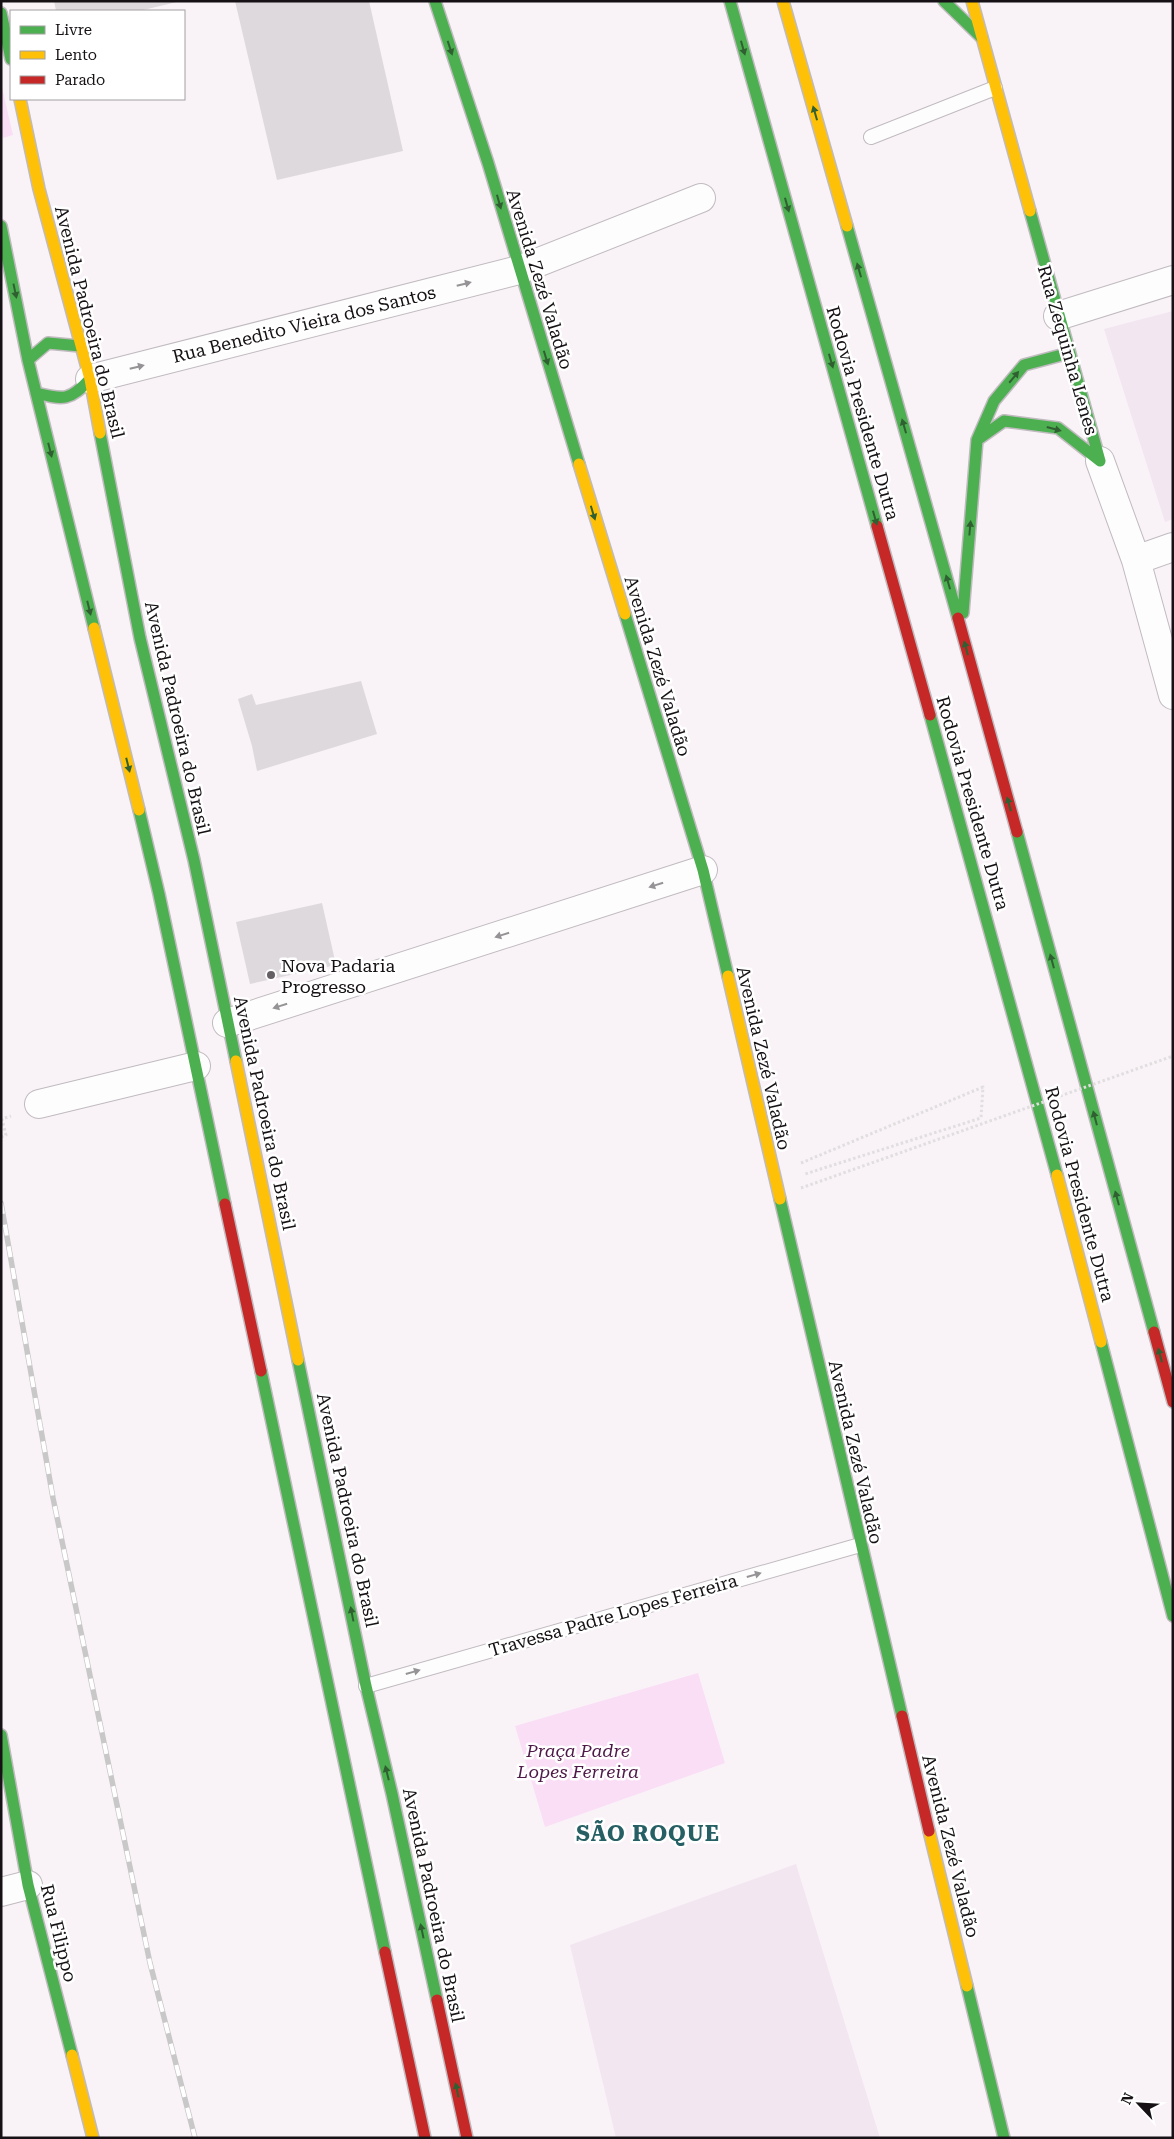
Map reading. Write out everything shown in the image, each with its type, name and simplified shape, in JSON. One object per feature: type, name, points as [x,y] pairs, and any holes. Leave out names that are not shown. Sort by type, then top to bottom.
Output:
[{"type":"main road","name":"Avenida Zezé Valadão","points":[[435,1],[488,163],[703,870],[860,1545],[1004,2138]]},
{"type":"main road","name":"Rodovia Presidente Dutra","points":[[730,1],[1038,1102],[1173,1616]]},
{"type":"main road","name":"Rodovia Presidente Dutra","points":[[783,1],[961,629],[1173,1402]]},
{"type":"main road","points":[[944,1],[982,38]]},
{"type":"main road","name":"Rua Zequinha Lenes","points":[[972,1],[1058,316],[1100,461]]},
{"type":"main road","points":[[1,13],[10,54]]},
{"type":"main road","name":"Avenida Padroeira do Brasil","points":[[20,100],[39,189],[90,379],[140,638],[194,860],[227,1023],[252,1131],[366,1686],[392,1794],[467,2138]]},
{"type":"main road","points":[[1,226],[28,360],[159,894],[425,2138]]},
{"type":"main road","points":[[28,360],[48,343],[80,346]]},
{"type":"main road","points":[[961,629],[977,440],[994,401],[1024,365],[1069,353]]},
{"type":"main road","points":[[36,393],[60,400],[70,398],[77,394],[90,379]]},
{"type":"main road","points":[[977,440],[1004,421],[1058,428],[1100,461]]},
{"type":"main road","name":"Rua Filippo","points":[[1,1735],[28,1885],[93,2138]]},
{"type":"street","name":"Rua Benedito Vieira dos Santos","points":[[90,379],[519,270],[701,198]]},
{"type":"street","points":[[1058,316],[1173,280]]},
{"type":"street","name":"Rua Zequinha Lenes","points":[[1100,461],[1136,560],[1173,695]]},
{"type":"street","points":[[1136,560],[1173,547]]},
{"type":"street","points":[[227,1023],[703,870]]},
{"type":"street","points":[[39,1104],[196,1066]]},
{"type":"street","points":[[1,1892],[28,1885]]},
{"type":"lane","points":[[871,137],[995,88]]},
{"type":"lane","name":"Travessa Padre Lopes Ferreira","points":[[366,1686],[860,1545]]},
{"type":"path","points":[[800,1182],[801,1188],[1173,1056]]},
{"type":"path","points":[[773,1175],[983,1087],[980,1118],[798,1176]]},
{"type":"shaded area","points":[[1173,311],[1173,519],[1165,522],[1104,329]]},
{"type":"shaded area","points":[[796,1864],[880,2138],[616,2138],[570,1945]]},
{"type":"green space","points":[[1,83],[13,135],[3,138],[1,131]]},
{"type":"green space","name":"Praça Padre Lopes Ferreira","points":[[698,1673],[725,1763],[545,1827],[515,1726]]},
{"type":"building","points":[[54,1],[177,1],[143,10],[56,10]]},
{"type":"building","points":[[235,1],[369,1],[403,151],[277,180]]},
{"type":"building","points":[[361,681],[377,734],[257,771],[252,746],[238,699],[252,694],[256,705]]},
{"type":"building","points":[[322,903],[336,965],[250,984],[236,922]]},
{"type":"railway","points":[[1,1203],[53,1498],[150,1963],[195,2138]]},
{"type":"traffic: fast","points":[[435,1],[488,163],[579,464]]},
{"type":"traffic: fast","points":[[730,1],[877,526]]},
{"type":"traffic: fast","points":[[944,1],[982,38]]},
{"type":"traffic: fast","points":[[1,13],[10,54]]},
{"type":"traffic: fast","points":[[1030,211],[1100,461]]},
{"type":"traffic: fast","points":[[1,226],[28,360],[94,628]]},
{"type":"traffic: fast","points":[[847,226],[958,618]]},
{"type":"traffic: fast","points":[[28,360],[48,343],[80,346]]},
{"type":"traffic: fast","points":[[963,613],[977,440],[994,401],[1024,365],[1069,353]]},
{"type":"traffic: fast","points":[[36,393],[53,397],[66,397],[72,395],[90,379]]},
{"type":"traffic: fast","points":[[977,440],[1004,421],[1058,428],[1100,461]]},
{"type":"traffic: fast","points":[[100,433],[140,638],[194,860],[236,1061]]},
{"type":"traffic: fast","points":[[625,614],[703,870],[728,976]]},
{"type":"traffic: fast","points":[[930,715],[1057,1175]]},
{"type":"traffic: fast","points":[[139,810],[159,894],[225,1204]]},
{"type":"traffic: fast","points":[[1017,832],[1154,1332]]},
{"type":"traffic: fast","points":[[780,1199],[902,1716]]},
{"type":"traffic: fast","points":[[1101,1342],[1173,1616]]},
{"type":"traffic: fast","points":[[298,1360],[366,1686],[392,1794],[437,2000]]},
{"type":"traffic: fast","points":[[261,1371],[385,1952]]},
{"type":"traffic: fast","points":[[1,1735],[28,1885],[72,2055]]},
{"type":"traffic: fast","points":[[967,1986],[1004,2138]]},
{"type":"traffic: slow","points":[[783,1],[847,226]]},
{"type":"traffic: slow","points":[[972,1],[1030,211]]},
{"type":"traffic: slow","points":[[20,100],[39,189],[90,379],[100,433]]},
{"type":"traffic: slow","points":[[579,464],[625,614]]},
{"type":"traffic: slow","points":[[94,628],[139,810]]},
{"type":"traffic: slow","points":[[728,976],[780,1199]]},
{"type":"traffic: slow","points":[[236,1061],[298,1360]]},
{"type":"traffic: slow","points":[[1057,1175],[1101,1342]]},
{"type":"traffic: slow","points":[[929,1831],[967,1986]]},
{"type":"traffic: slow","points":[[72,2055],[93,2138]]},
{"type":"traffic: jam","points":[[877,526],[930,715]]},
{"type":"traffic: jam","points":[[958,618],[1017,832]]},
{"type":"traffic: jam","points":[[225,1204],[261,1371]]},
{"type":"traffic: jam","points":[[1154,1332],[1173,1402]]},
{"type":"traffic: jam","points":[[902,1716],[929,1831]]},
{"type":"traffic: jam","points":[[385,1952],[425,2138]]},
{"type":"traffic: jam","points":[[437,2000],[467,2138]]},
{"type":"place","name":"Nova Padaria Progresso","points":[[271,975]]},
{"type":"district","name":"SÃO ROQUE","points":[[648,1833]]}]
